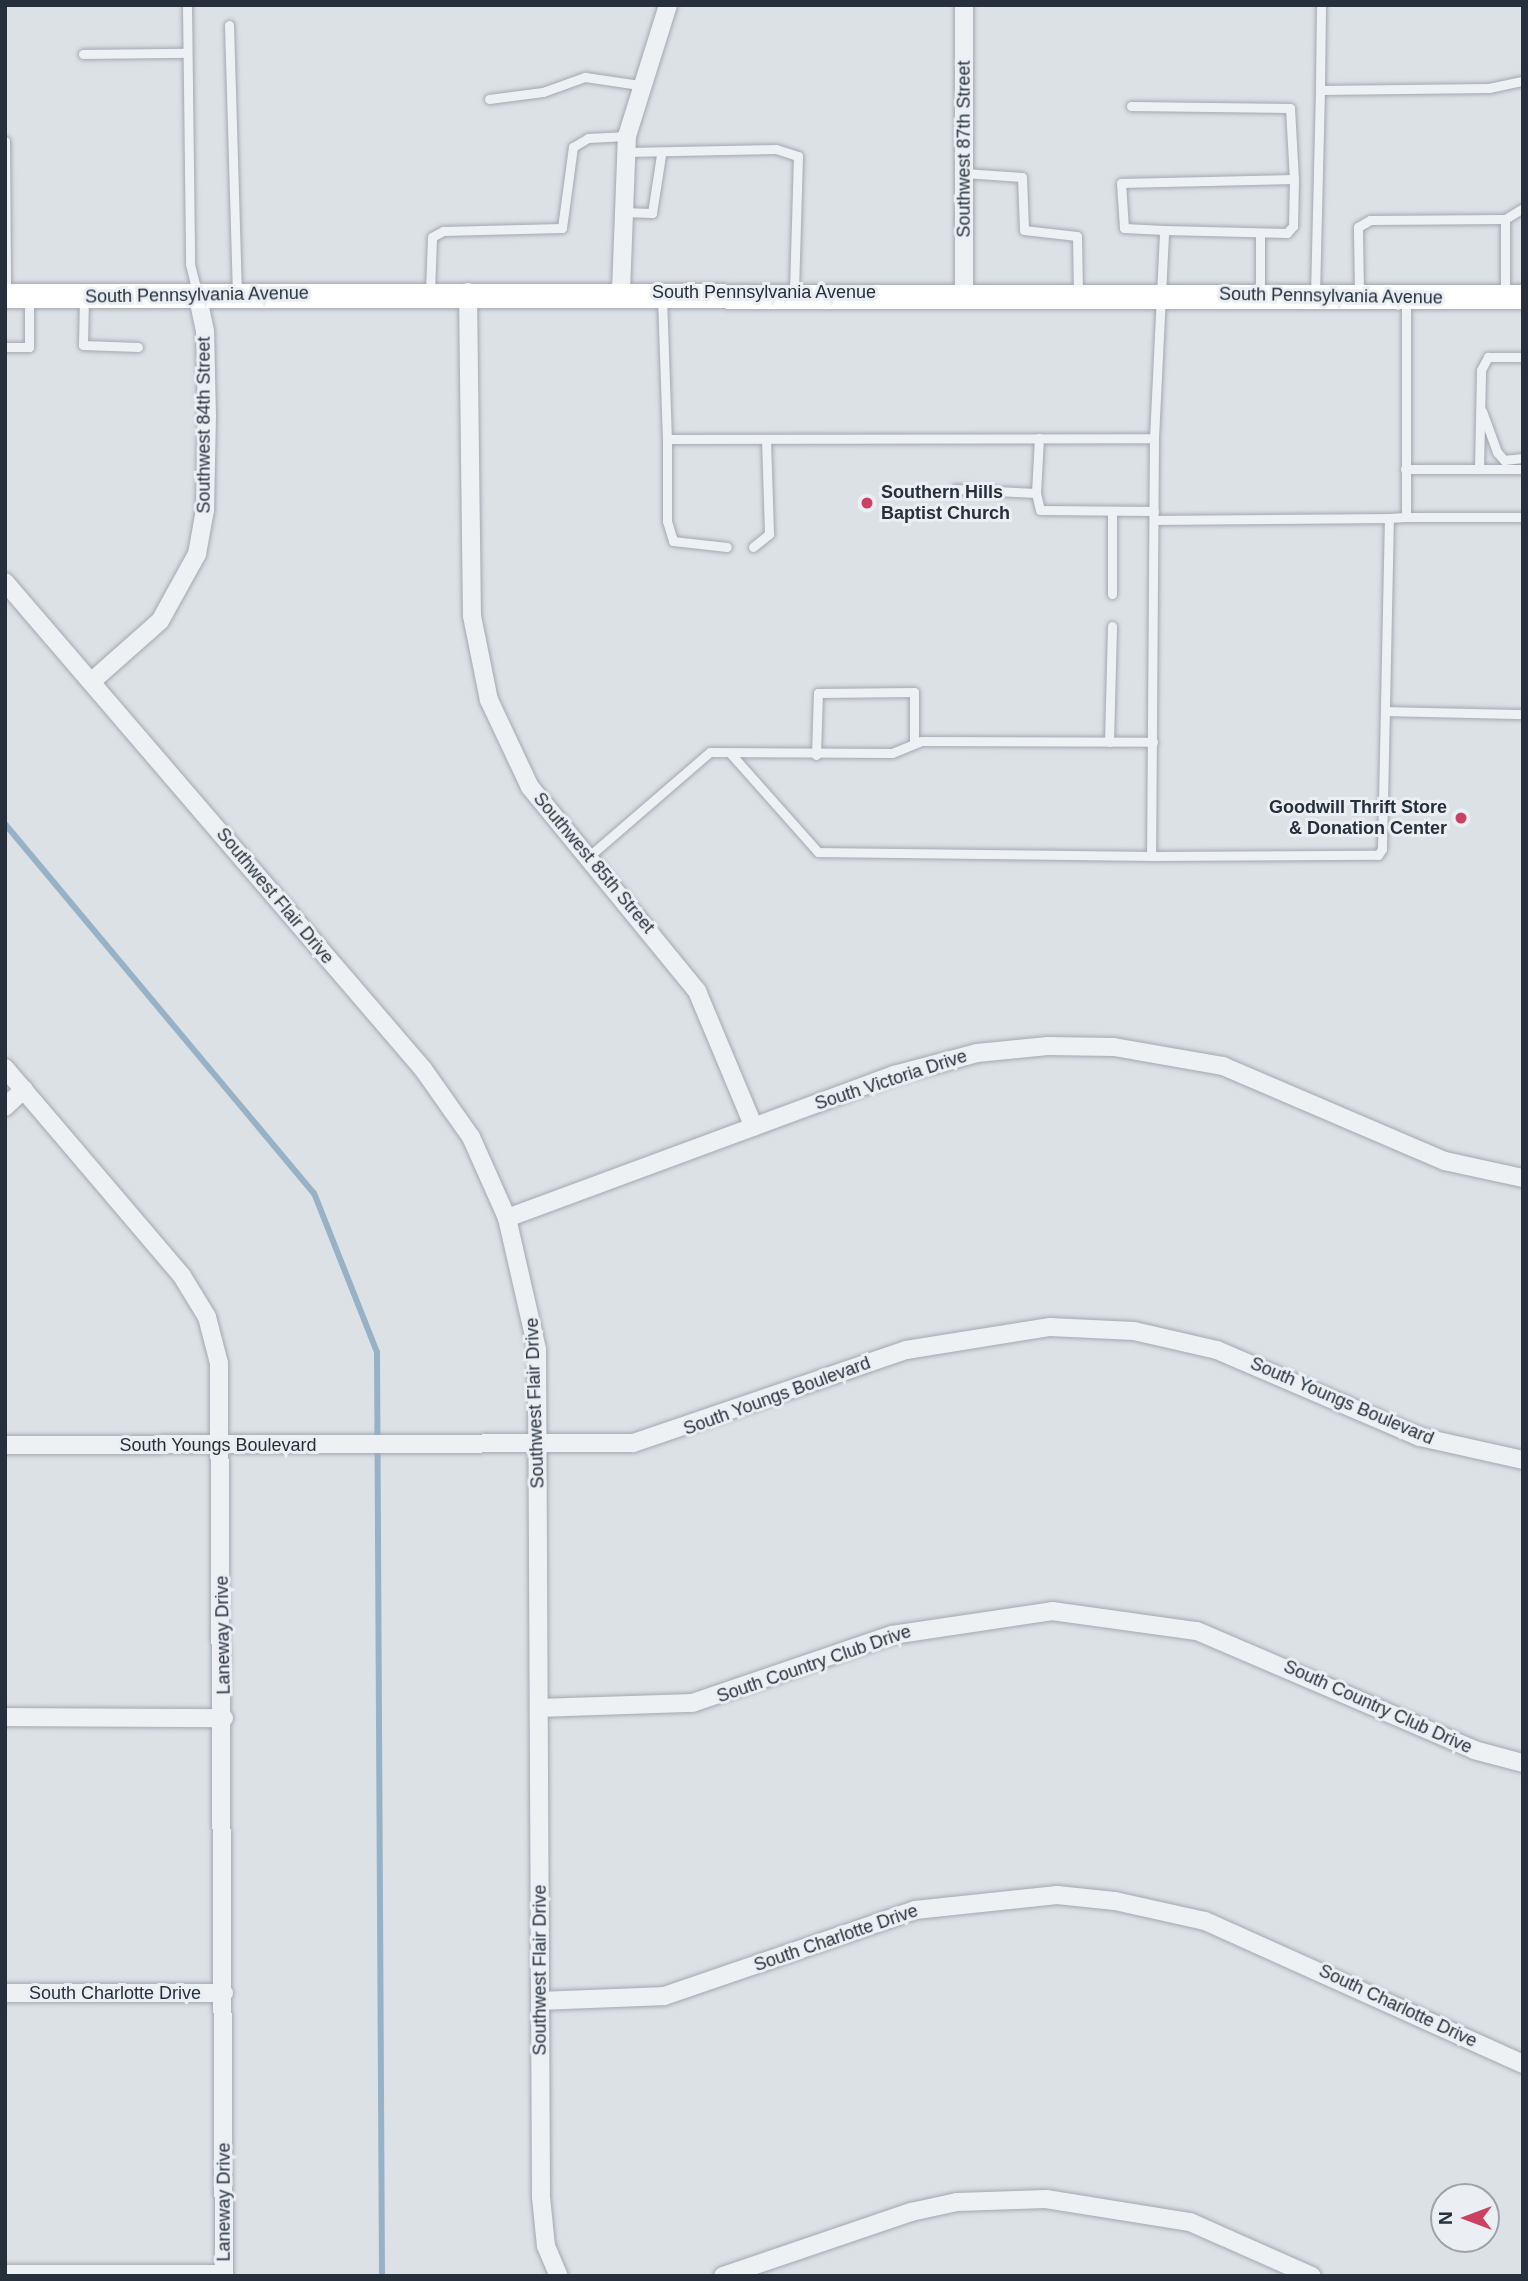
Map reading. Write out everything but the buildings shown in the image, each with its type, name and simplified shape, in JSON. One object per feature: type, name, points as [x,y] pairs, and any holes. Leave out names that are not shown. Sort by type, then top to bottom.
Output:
[{"type":"main road","name":"South Pennsylvania Avenue","points":[[13,296],[794,292],[1514,297]]},
{"type":"street","points":[[621,292],[621,212],[626,144],[639,85],[668,5]]},
{"type":"street","name":"Southwest 87th Street","points":[[964,5],[964,293]]},
{"type":"street","name":"Southwest 85th Street","points":[[468,292],[470,567],[479,670],[516,761],[587,858],[697,991],[754,1127]]},
{"type":"street","name":"Southwest 84th Street","points":[[91,682],[160,621],[197,554],[205,510],[206,404],[205,331],[197,294]]},
{"type":"street","name":"Southwest Flair Drive","points":[[5,582],[423,1069],[471,1137],[508,1219],[533,1317],[538,1445],[543,2224],[559,2276]]},
{"type":"street","name":"South Victoria Drive","points":[[508,1219],[754,1127],[977,1053],[1114,1047],[1255,1076],[1445,1161],[1523,1178]]},
{"type":"street","name":"Laneway Drive","points":[[5,1068],[195,1295],[219,1363],[224,1718],[224,2275]]},
{"type":"street","points":[[5,1107],[24,1089]]},
{"type":"street","name":"South Youngs Boulevard","points":[[5,1445],[538,1445],[656,1438],[906,1350],[1050,1327],[1134,1331],[1217,1350],[1420,1437],[1523,1460]]},
{"type":"street","name":"South Country Club Drive","points":[[539,1708],[692,1703],[915,1629],[1063,1612],[1197,1631],[1474,1750],[1523,1763]]},
{"type":"street","points":[[5,1717],[224,1718]]},
{"type":"street","name":"South Charlotte Drive","points":[[541,2000],[664,1996],[915,1910],[1057,1895],[1137,1905],[1238,1933],[1523,2064]]},
{"type":"street","name":"South Charlotte Drive","points":[[5,1993],[224,1993]]},
{"type":"street","points":[[723,2276],[911,2212],[957,2202],[1046,2199],[1190,2222],[1312,2276]]},
{"type":"street","points":[[5,2274],[224,2275]]},
{"type":"lane","points":[[187,5],[190,264],[197,294]]},
{"type":"lane","points":[[1315,296],[1321,5]]},
{"type":"lane","points":[[229,25],[237,295]]},
{"type":"lane","points":[[83,54],[187,53]]},
{"type":"lane","points":[[489,99],[543,92],[585,77],[639,85]]},
{"type":"lane","points":[[1320,90],[1489,88],[1523,81]]},
{"type":"lane","points":[[1131,106],[1290,108],[1294,179],[1293,226],[1287,233],[1124,228],[1124,180],[1294,179]]},
{"type":"lane","points":[[430,292],[432,237],[443,231],[562,228],[573,147],[588,138],[626,144],[661,155],[729,149],[797,156],[794,292]]},
{"type":"lane","points":[[5,141],[13,296],[29,346],[5,346]]},
{"type":"lane","points":[[621,212],[652,213],[661,155]]},
{"type":"lane","points":[[964,173],[1022,177],[1024,230],[1077,236],[1078,294]]},
{"type":"lane","points":[[1359,296],[1357,227],[1370,220],[1504,219],[1523,208]]},
{"type":"lane","points":[[1504,219],[1514,297]]},
{"type":"lane","points":[[1151,856],[1154,438],[1164,230]]},
{"type":"lane","points":[[1260,233],[1260,295]]},
{"type":"lane","points":[[662,292],[667,521],[673,541],[727,547]]},
{"type":"lane","points":[[84,296],[83,345],[138,347]]},
{"type":"lane","points":[[1406,297],[1406,517]]},
{"type":"lane","points":[[1479,468],[1481,370],[1488,357],[1523,357]]},
{"type":"lane","points":[[1482,410],[1497,452],[1504,460],[1523,458]]},
{"type":"lane","points":[[1039,438],[1037,493],[1040,510],[1112,511],[1153,515],[1523,517]]},
{"type":"lane","points":[[667,439],[1154,438]]},
{"type":"lane","points":[[753,547],[769,534],[766,439]]},
{"type":"lane","points":[[1405,469],[1523,469]]},
{"type":"lane","points":[[955,489],[1037,493]]},
{"type":"lane","points":[[1112,511],[1112,594]]},
{"type":"lane","points":[[731,754],[818,852],[1151,856],[1378,855],[1385,838],[1389,518]]},
{"type":"lane","points":[[1109,742],[1112,626]]},
{"type":"lane","points":[[816,755],[818,693],[914,692],[914,742]]},
{"type":"lane","points":[[1385,711],[1523,714]]},
{"type":"lane","points":[[587,858],[706,754],[892,753],[914,742],[1153,742]]},
{"type":"waterway","points":[[5,824],[314,1193],[377,1352],[382,2276]]},
{"type":"place","name":"Southern Hills Baptist Church","points":[[867,503]]},
{"type":"place","name":"Goodwill Thrift Store & Donation Center","points":[[1461,818]]}]
